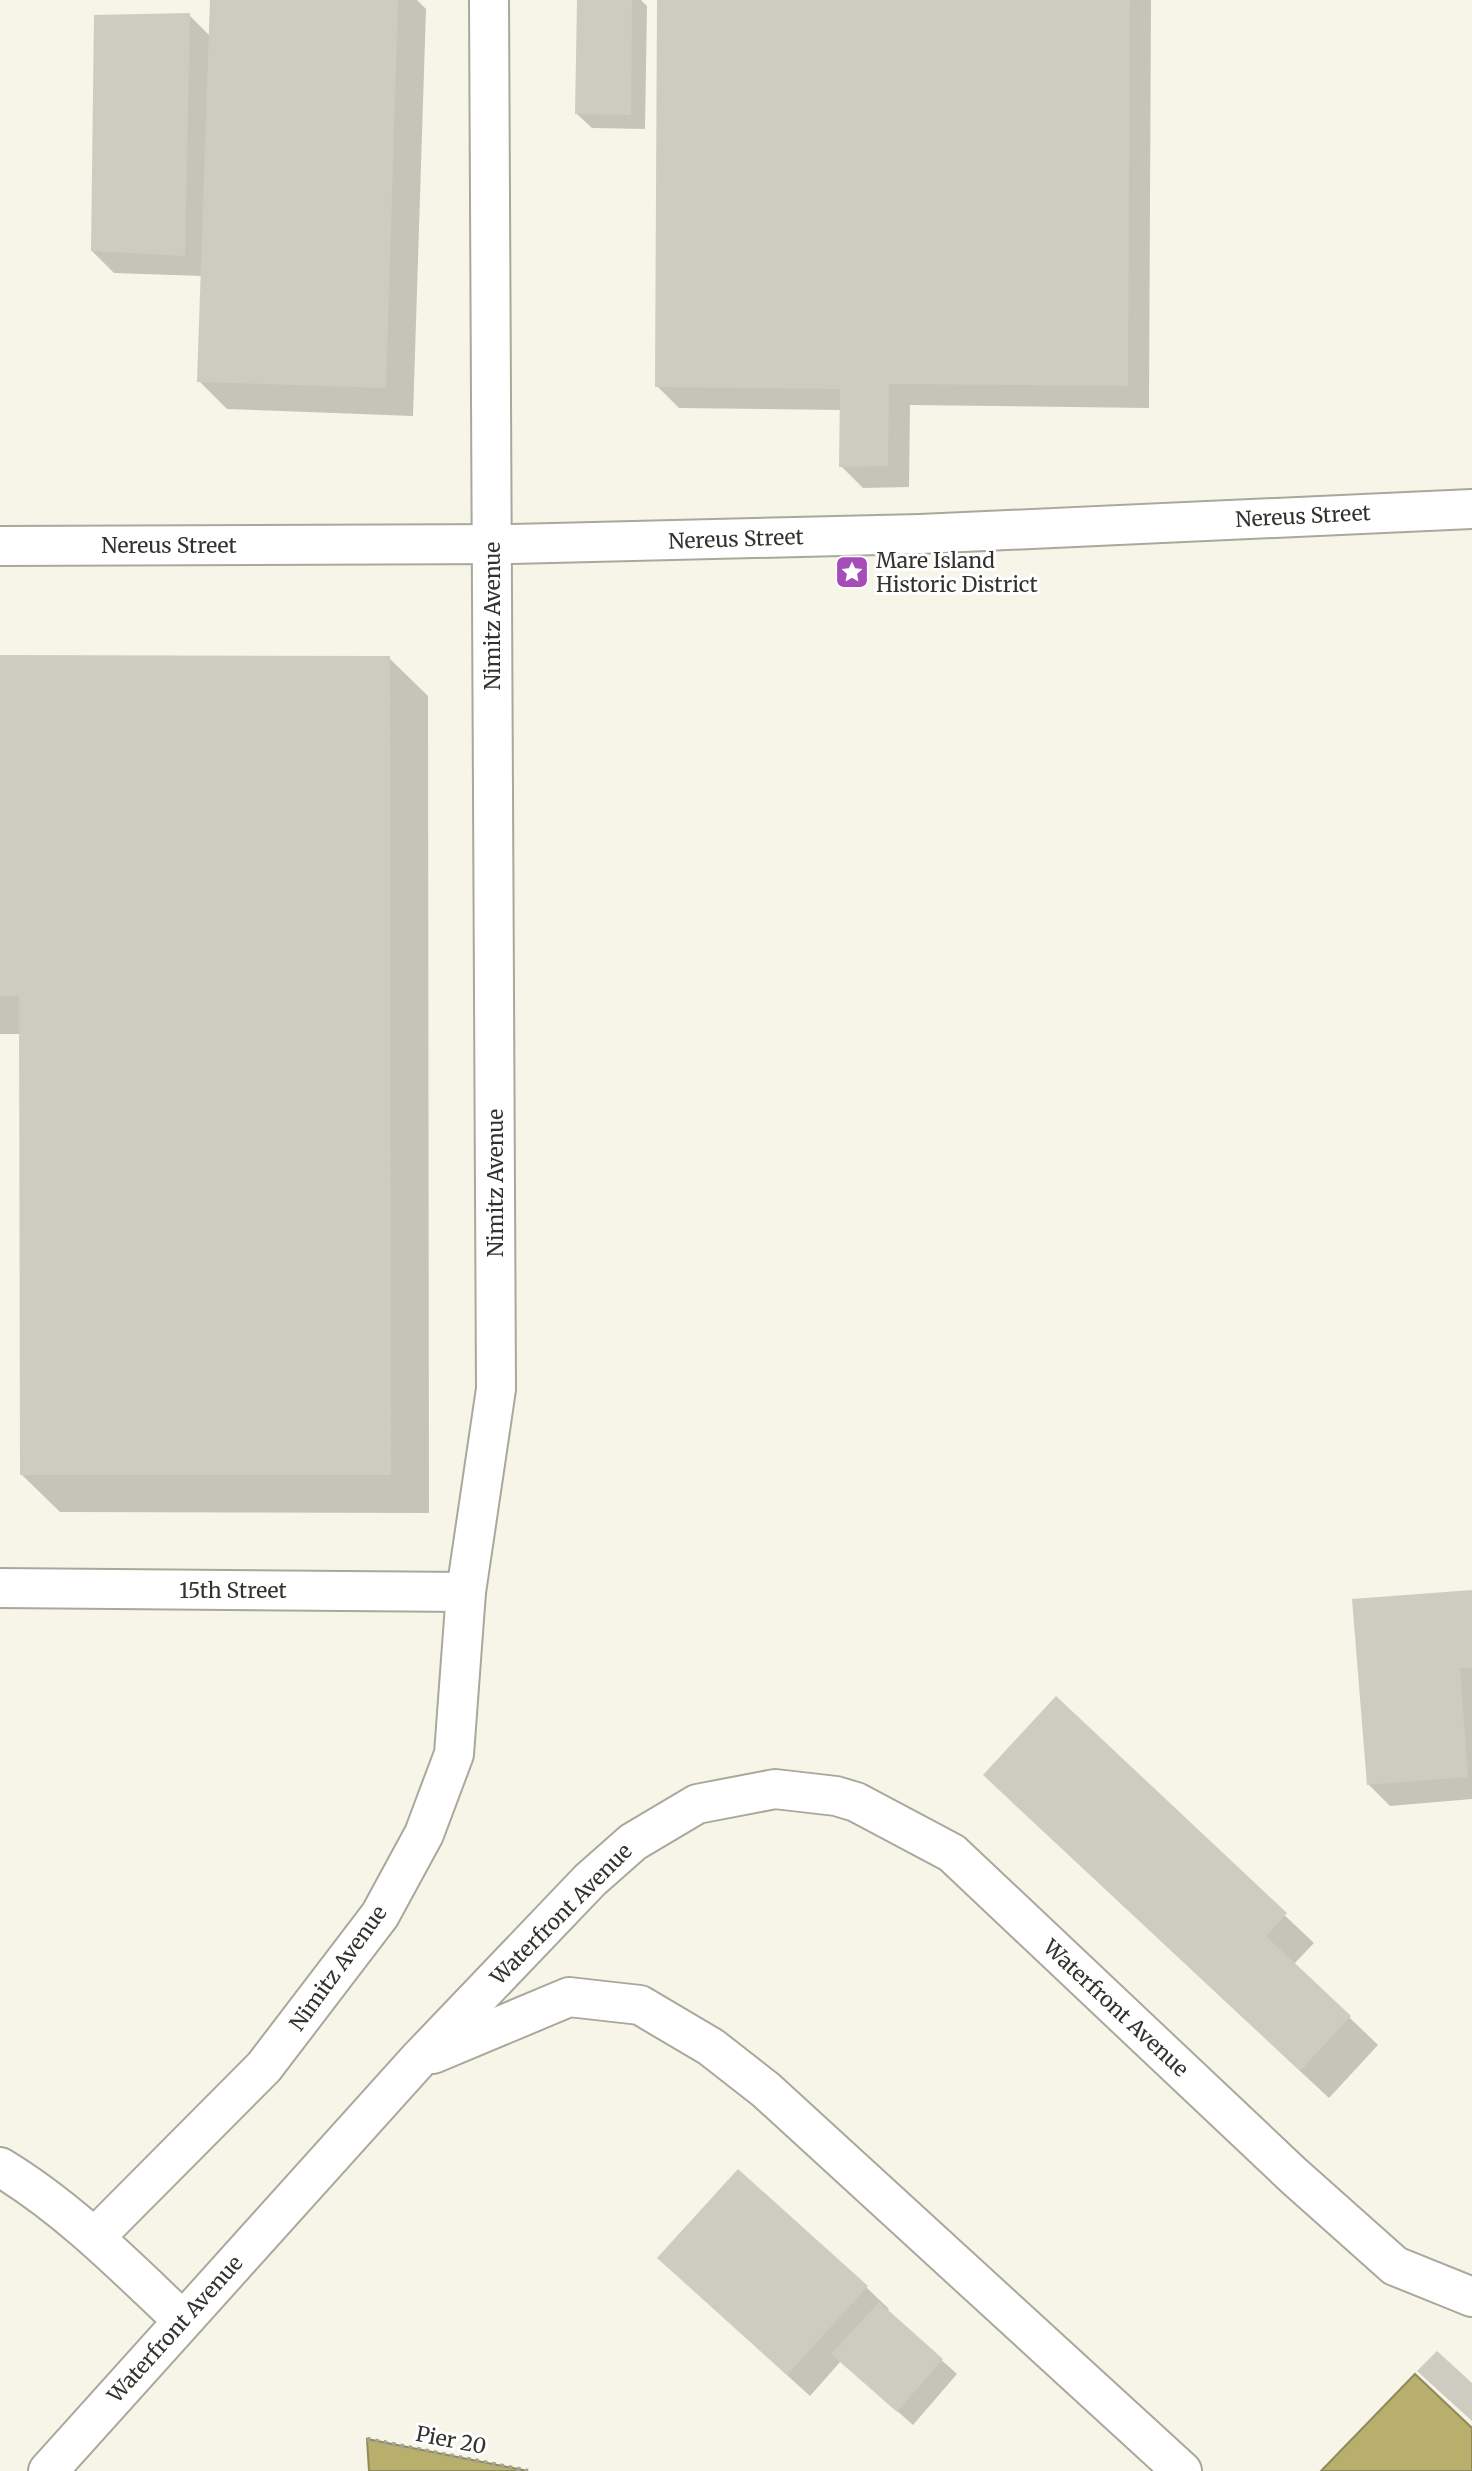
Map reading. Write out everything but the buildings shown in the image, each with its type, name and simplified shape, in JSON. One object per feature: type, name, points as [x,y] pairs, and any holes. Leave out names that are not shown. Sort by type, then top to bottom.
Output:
[{"type":"street","name":"Nimitz Avenue","points":[[95,2237],[264,2067],[380,1915],[424,1834],[454,1754],[466,1592],[496,1389],[489,0]]},
{"type":"street","name":"Nereus Street","points":[[0,546],[492,544],[919,534],[1472,509]]},
{"type":"street","name":"15th Street","points":[[0,1588],[466,1592]]},
{"type":"street","name":"Waterfront Avenue","points":[[48,2471],[181,2320],[418,2060],[590,1880],[633,1842],[697,1804],[775,1789],[836,1796],[856,1802],[952,1853],[1293,2176],[1395,2266],[1472,2297]]},
{"type":"street","points":[[418,2060],[569,1997],[640,2005],[710,2047],[766,2090],[1182,2471]]},
{"type":"street","points":[[0,2167],[34,2187],[95,2237],[181,2320]]},
{"type":"path","name":"Pier 20","points":[[367,2439],[528,2471]]},
{"type":"shaded area","points":[[1415,2374],[1472,2428],[1472,2471],[1321,2471]]},
{"type":"shaded area","points":[[367,2439],[528,2471],[369,2471]]},
{"type":"place","name":"Mare Island Historic District","points":[[852,572]]}]
